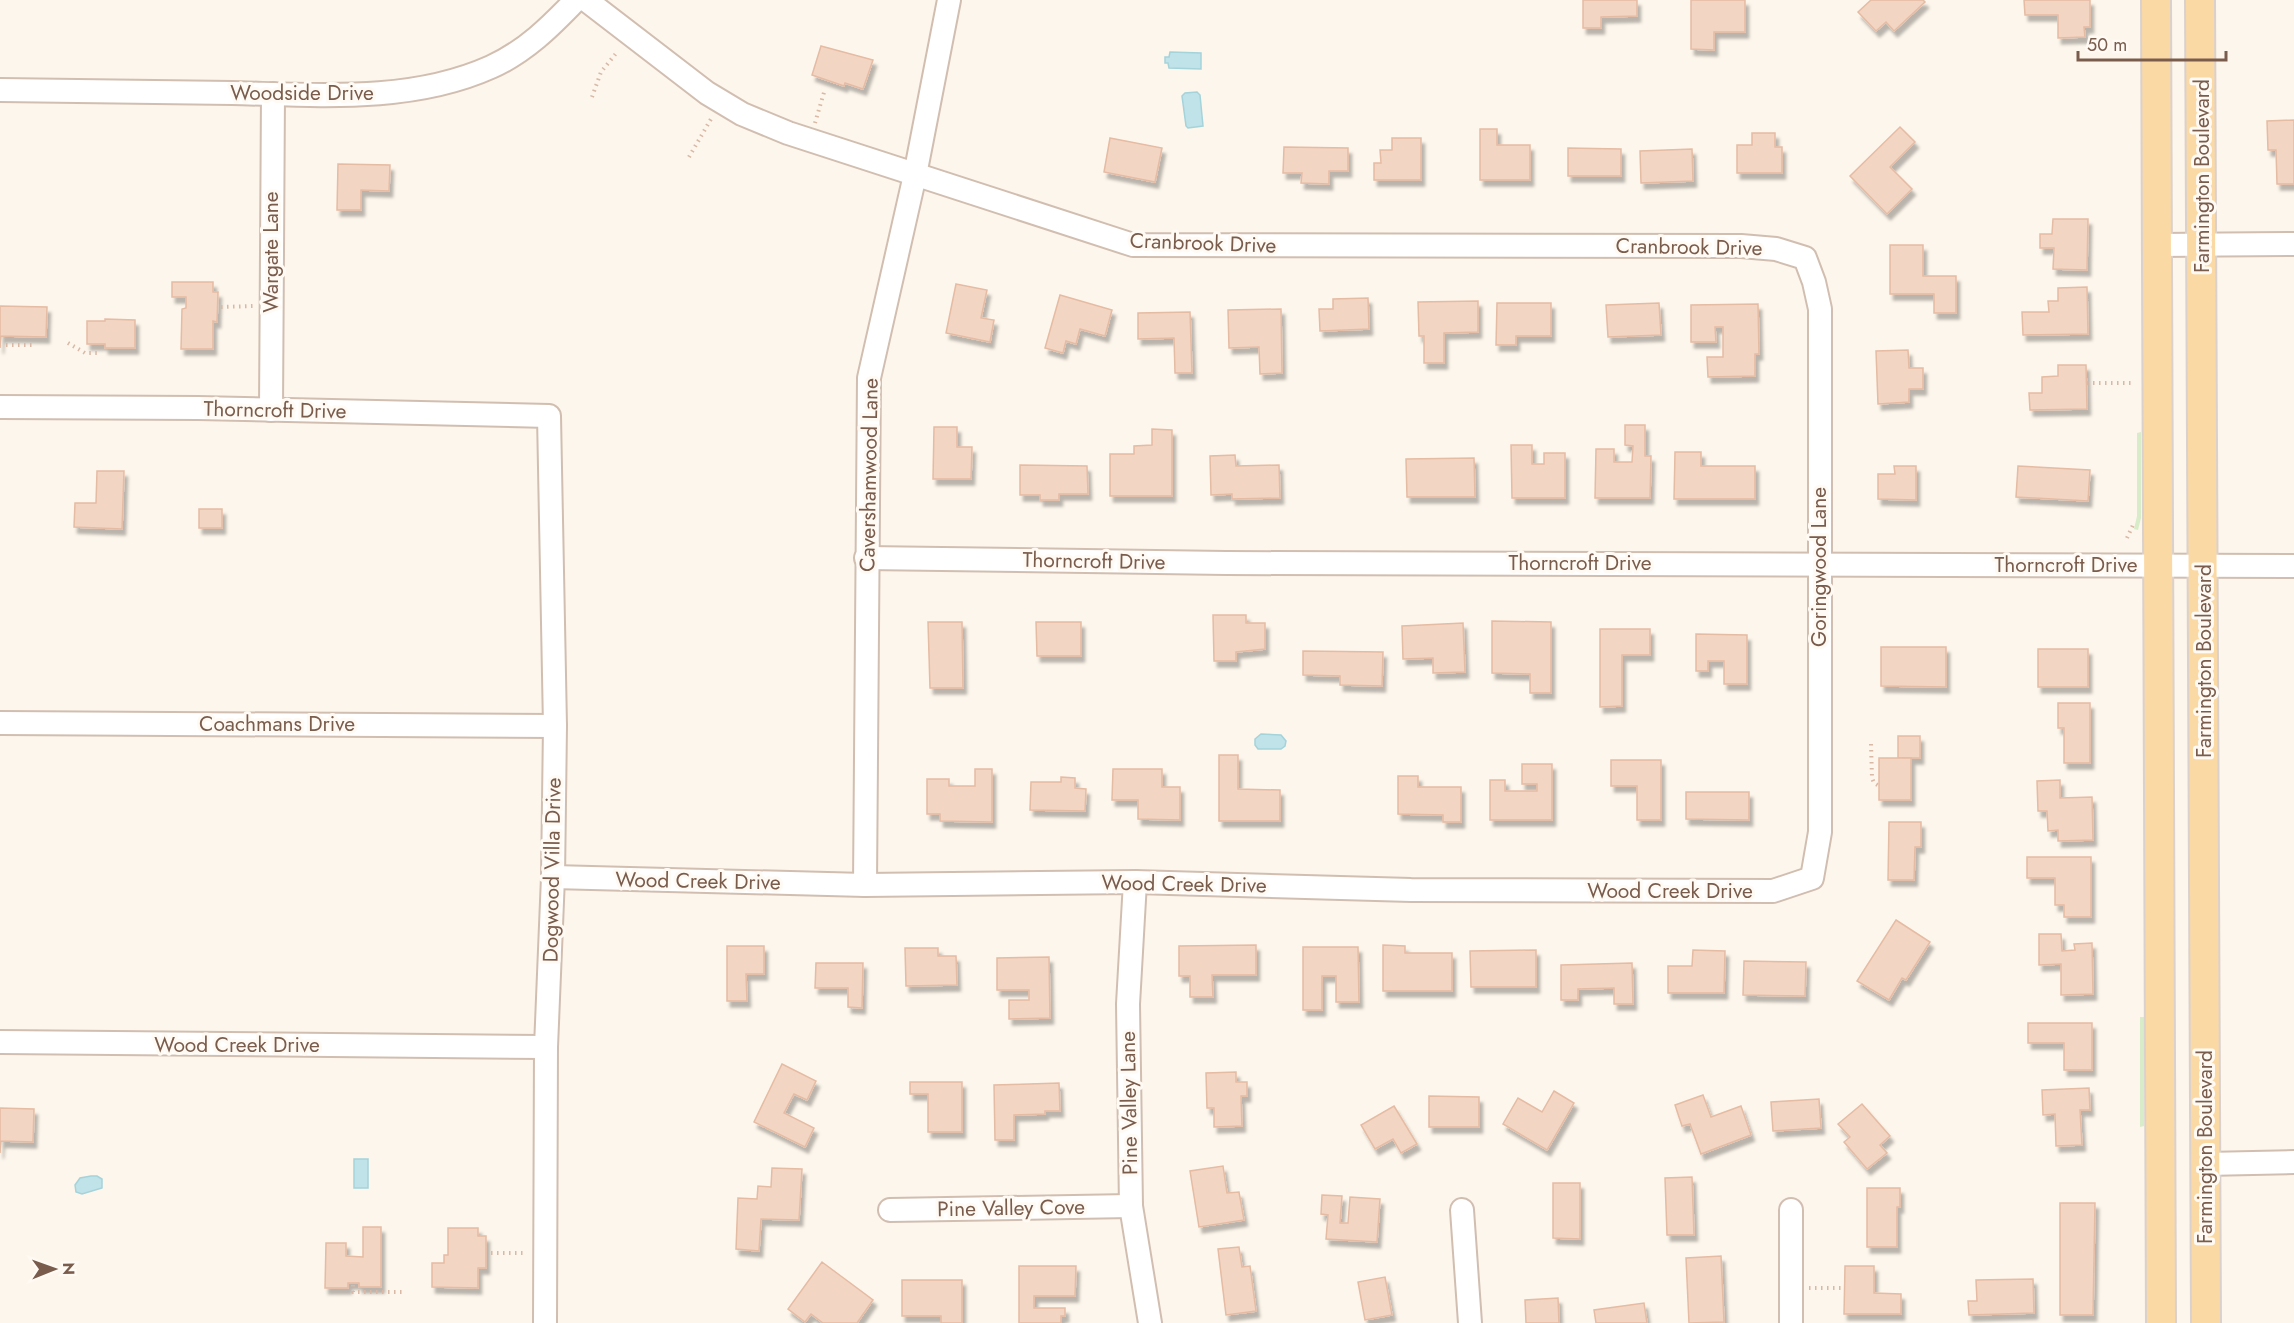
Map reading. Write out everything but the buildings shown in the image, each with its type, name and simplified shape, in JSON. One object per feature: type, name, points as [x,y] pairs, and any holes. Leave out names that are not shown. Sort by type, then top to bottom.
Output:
[{"type":"main road","points":[[2156,0],[2161,1323]]},
{"type":"main road","name":"Farmington Boulevard","points":[[2200,0],[2206,1323]]},
{"type":"street","name":"Woodside Drive","points":[[0,90],[379,94],[427,87],[490,68],[516,54],[542,34],[576,0]]},
{"type":"street","name":"Cranbrook Drive","points":[[586,0],[707,93],[742,114],[810,140],[1134,245],[1741,246],[1776,249],[1805,258]]},
{"type":"street","name":"Cavershamwood Lane","points":[[865,885],[869,378],[915,175],[949,0]]},
{"type":"street","name":"Wargate Lane","points":[[271,410],[273,94]]},
{"type":"street","points":[[2157,245],[2294,244]]},
{"type":"street","name":"Goringwood Lane","points":[[1805,258],[1814,282],[1820,309],[1820,832],[1812,878]]},
{"type":"street","name":"Thorncroft Drive","points":[[0,407],[549,416]]},
{"type":"street","name":"Dogwood Villa Drive","points":[[544,1323],[546,1047],[553,877],[555,726],[549,416]]},
{"type":"street","name":"Thorncroft Drive","points":[[866,558],[1246,563],[2294,566]]},
{"type":"street","name":"Coachmans Drive","points":[[0,723],[555,726]]},
{"type":"street","name":"Wood Creek Drive","points":[[553,877],[865,885],[1135,882],[1411,890],[1773,891],[1812,878]]},
{"type":"street","name":"Pine Valley Lane","points":[[1135,882],[1128,1004],[1131,1206],[1150,1323]]},
{"type":"street","name":"Wood Creek Drive","points":[[0,1042],[546,1047]]},
{"type":"street","points":[[2206,1164],[2294,1162]]},
{"type":"street","name":"Pine Valley Cove","points":[[891,1210],[1131,1206]]},
{"type":"street","points":[[1462,1210],[1470,1323]]},
{"type":"street","points":[[1791,1210],[1791,1323]]},
{"type":"path","points":[[592,96],[601,72],[631,36]]},
{"type":"path","points":[[810,140],[825,89]]},
{"type":"path","points":[[689,157],[721,102]]},
{"type":"path","points":[[221,307],[271,306]]},
{"type":"path","points":[[68,343],[85,353],[99,353]]},
{"type":"path","points":[[6,345],[36,345]]},
{"type":"path","points":[[2087,383],[2140,383]]},
{"type":"path","points":[[1871,744],[1872,778],[1879,786]]},
{"type":"path","points":[[491,1253],[545,1254]]},
{"type":"path","points":[[353,1285],[353,1292],[402,1292]]},
{"type":"path","points":[[1806,1288],[1845,1288]]},
{"type":"green space","points":[[2141,432],[2141,518],[2138,530],[2134,529],[2137,516],[2137,433]]},
{"type":"green space","points":[[2140,1017],[2144,1017],[2144,1126],[2140,1127]]},
{"type":"water","points":[[1170,52],[1201,53],[1201,69],[1169,68],[1168,63],[1165,63],[1165,57],[1169,57]]},
{"type":"water","points":[[1197,92],[1200,95],[1203,126],[1188,128],[1182,96],[1185,93]]},
{"type":"water","points":[[1261,734],[1281,735],[1286,741],[1285,746],[1281,749],[1258,749],[1255,739]]},
{"type":"water","points":[[354,1159],[368,1159],[368,1188],[354,1188]]},
{"type":"water","points":[[91,1176],[102,1179],[102,1188],[82,1194],[76,1192],[75,1185],[80,1178]]}]
